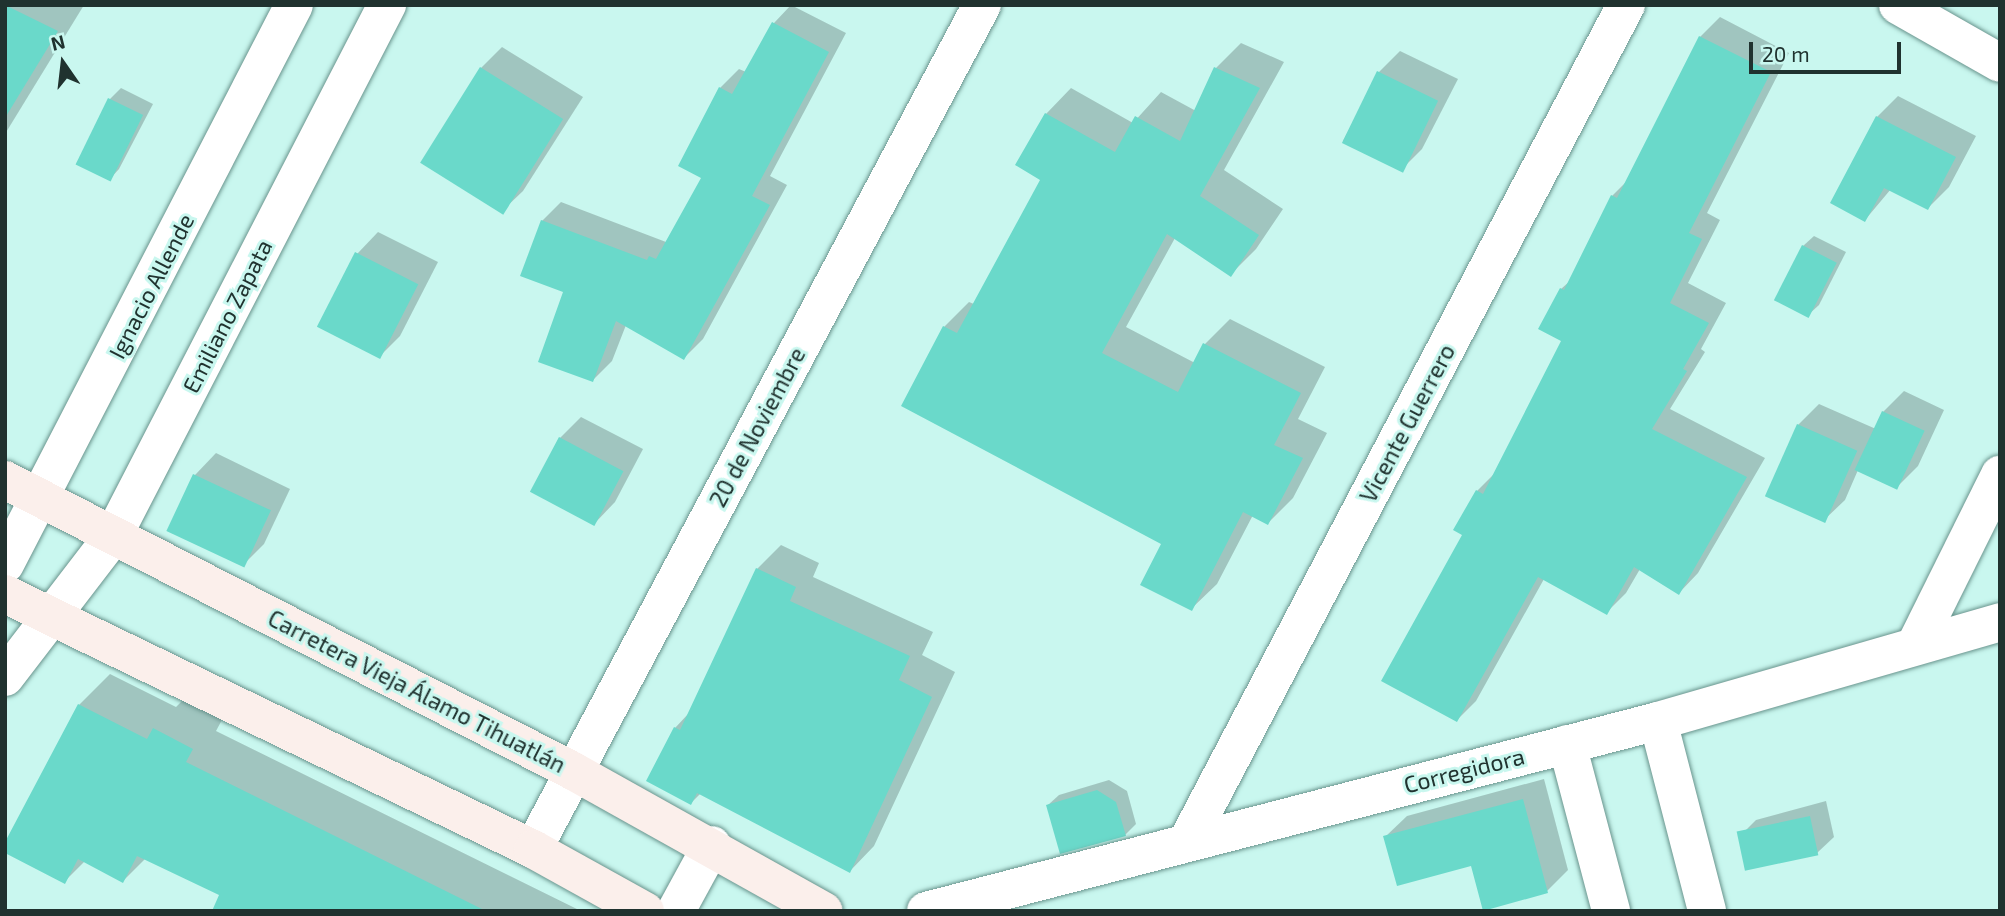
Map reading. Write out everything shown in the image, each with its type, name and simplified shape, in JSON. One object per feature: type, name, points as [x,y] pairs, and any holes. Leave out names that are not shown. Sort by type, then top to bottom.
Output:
[{"type":"main road","name":"Carretera Vieja Álamo Tihuatlán","points":[[5,480],[712,845],[774,899],[823,911]]},
{"type":"main road","points":[[5,594],[533,849],[645,911]]},
{"type":"street","name":"Ignacio Allende","points":[[5,564],[42,500],[293,5]]},
{"type":"street","name":"Emiliano Zapata","points":[[54,618],[113,536],[387,5]]},
{"type":"street","name":"20 de Noviembre","points":[[533,849],[982,5]]},
{"type":"street","name":"Vicente Guerrero","points":[[1188,840],[1626,5]]},
{"type":"street","points":[[1898,5],[2000,63]]},
{"type":"street","points":[[1916,644],[2000,475]]},
{"type":"street","points":[[5,677],[54,618]]},
{"type":"street","name":"Corregidora","points":[[926,911],[1188,840],[1658,721],[1916,644],[2000,622]]},
{"type":"street","points":[[1658,721],[1707,911]]},
{"type":"street","points":[[1567,744],[1611,911]]},
{"type":"street","points":[[676,911],[712,845]]},
{"type":"building","points":[[5,5],[58,31],[5,118]]},
{"type":"building","points":[[772,22],[829,52],[752,196],[770,205],[684,360],[616,321],[593,382],[538,362],[563,292],[520,276],[541,220],[647,260],[649,256],[656,259],[701,178],[678,166],[719,87],[732,94]]},
{"type":"building","points":[[1699,36],[1771,72],[1689,233],[1702,239],[1670,303],[1709,323],[1683,369],[1687,371],[1652,429],[1747,477],[1679,595],[1634,567],[1607,615],[1538,577],[1457,722],[1381,681],[1462,535],[1453,530],[1476,490],[1483,494],[1561,341],[1538,329],[1560,288],[1564,290],[1611,195],[1617,198]]},
{"type":"building","points":[[480,67],[563,119],[503,215],[420,163]]},
{"type":"building","points":[[1214,67],[1260,88],[1200,196],[1259,235],[1231,277],[1167,234],[1102,353],[1178,392],[1203,343],[1301,393],[1274,445],[1303,458],[1268,525],[1243,512],[1192,611],[1140,585],[1161,544],[901,406],[943,326],[957,333],[1040,180],[1015,165],[1045,113],[1115,152],[1135,116],[1180,141]]},
{"type":"building","points":[[1377,71],[1438,101],[1403,173],[1342,143]]},
{"type":"building","points":[[108,98],[143,115],[111,182],[76,165]]},
{"type":"building","points":[[1876,116],[1956,157],[1928,210],[1884,188],[1865,222],[1830,203]]},
{"type":"building","points":[[1802,245],[1837,263],[1809,318],[1774,300]]},
{"type":"building","points":[[355,252],[418,284],[380,359],[317,327]]},
{"type":"building","points":[[1882,411],[1925,431],[1897,490],[1855,470]]},
{"type":"building","points":[[1797,424],[1857,451],[1825,523],[1765,496]]},
{"type":"building","points":[[559,437],[623,471],[594,526],[530,492]]},
{"type":"building","points":[[193,474],[271,510],[244,567],[166,531]]},
{"type":"building","points":[[756,568],[796,587],[790,601],[910,656],[899,680],[932,697],[850,873],[697,793],[691,805],[646,781],[674,727],[680,730]]},
{"type":"building","points":[[78,704],[147,739],[153,728],[193,749],[186,762],[486,911],[212,911],[219,895],[137,856],[123,883],[78,859],[65,884],[5,853],[5,842]]},
{"type":"building","points":[[1097,790],[1116,802],[1126,836],[1060,854],[1046,805]]},
{"type":"building","points":[[1523,799],[1548,893],[1483,911],[1471,866],[1397,886],[1383,836]]},
{"type":"building","points":[[1810,816],[1818,855],[1745,871],[1737,832]]}]
